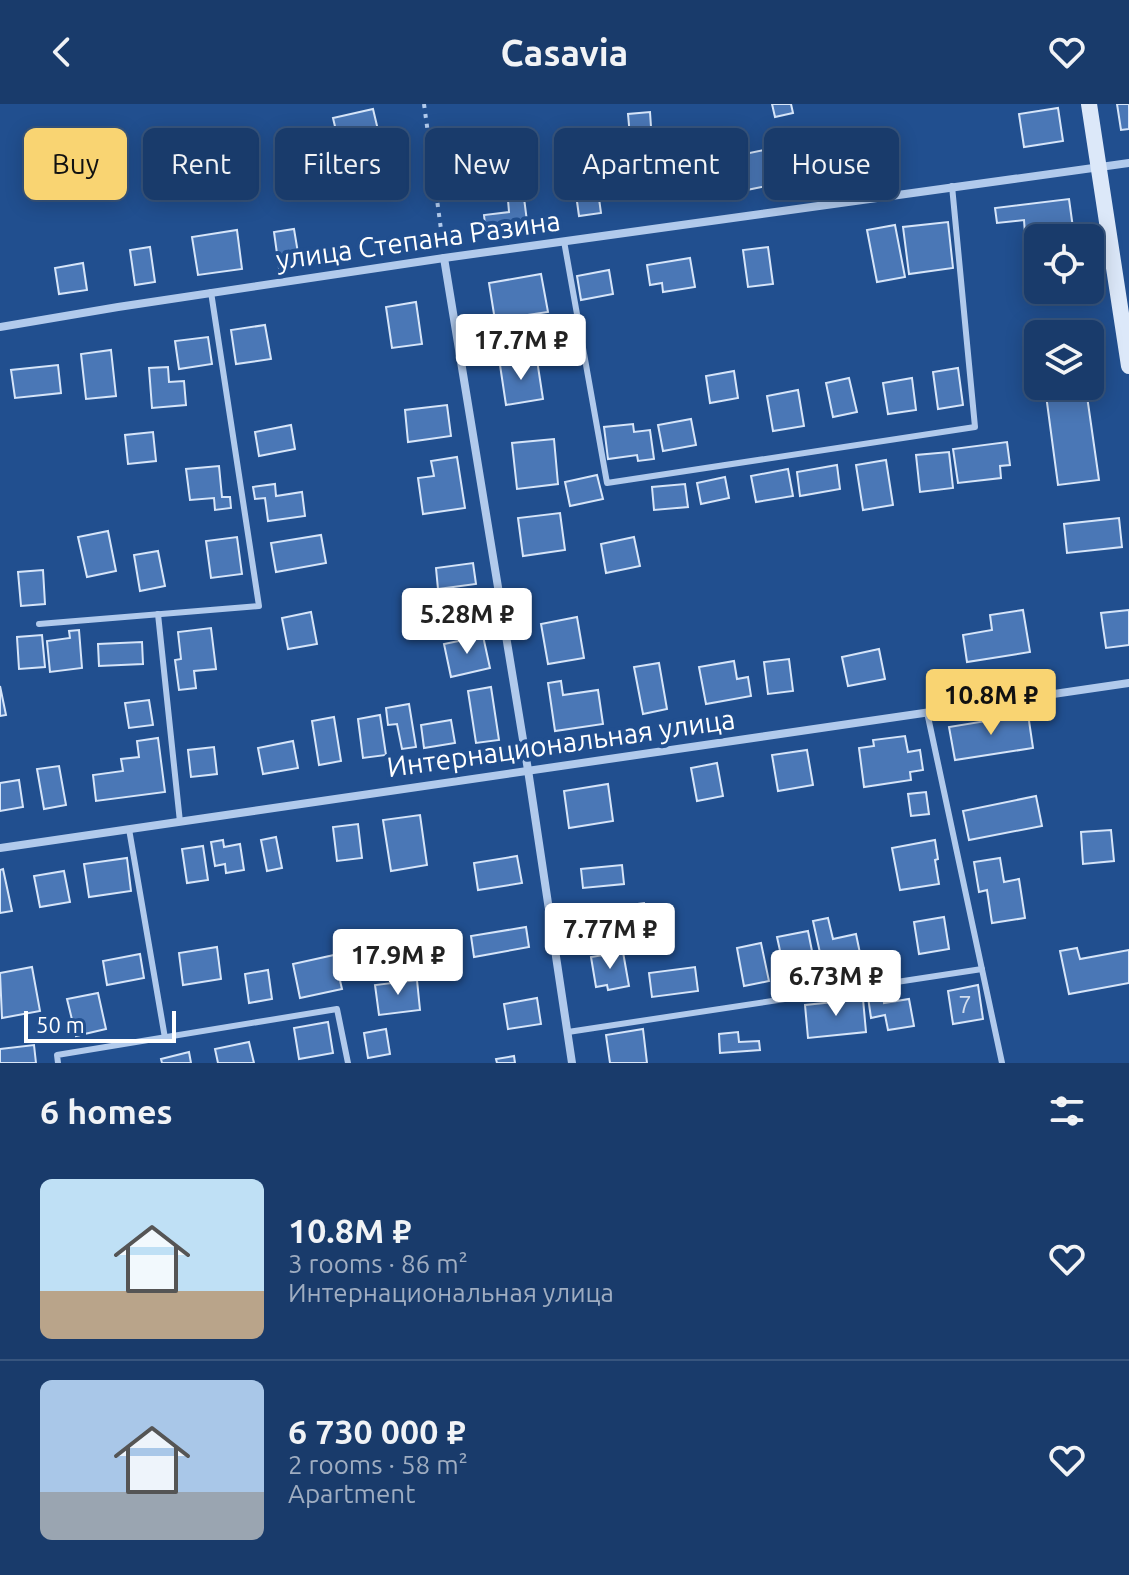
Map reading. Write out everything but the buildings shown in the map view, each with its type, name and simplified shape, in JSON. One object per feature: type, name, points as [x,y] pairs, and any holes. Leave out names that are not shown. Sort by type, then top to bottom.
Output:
[{"type":"main road","points":[[1089,104],[1129,366]]},
{"type":"street","name":"улица Степана Разина","points":[[0,327],[444,258],[1129,163]]},
{"type":"street","points":[[444,258],[528,770],[572,1063]]},
{"type":"street","name":"Интернациональная улица","points":[[0,848],[1129,683]]},
{"type":"lane","points":[[564,241],[607,483],[975,427],[952,186]]},
{"type":"lane","points":[[39,624],[259,606],[211,292]]},
{"type":"lane","points":[[158,614],[180,822]]},
{"type":"lane","points":[[927,712],[1002,1063]]},
{"type":"lane","points":[[129,829],[165,1038]]},
{"type":"lane","points":[[568,1032],[982,969]]},
{"type":"lane","points":[[58,1063],[57,1055],[337,1009],[348,1063]]},
{"type":"path","points":[[424,104],[444,258]]}]
